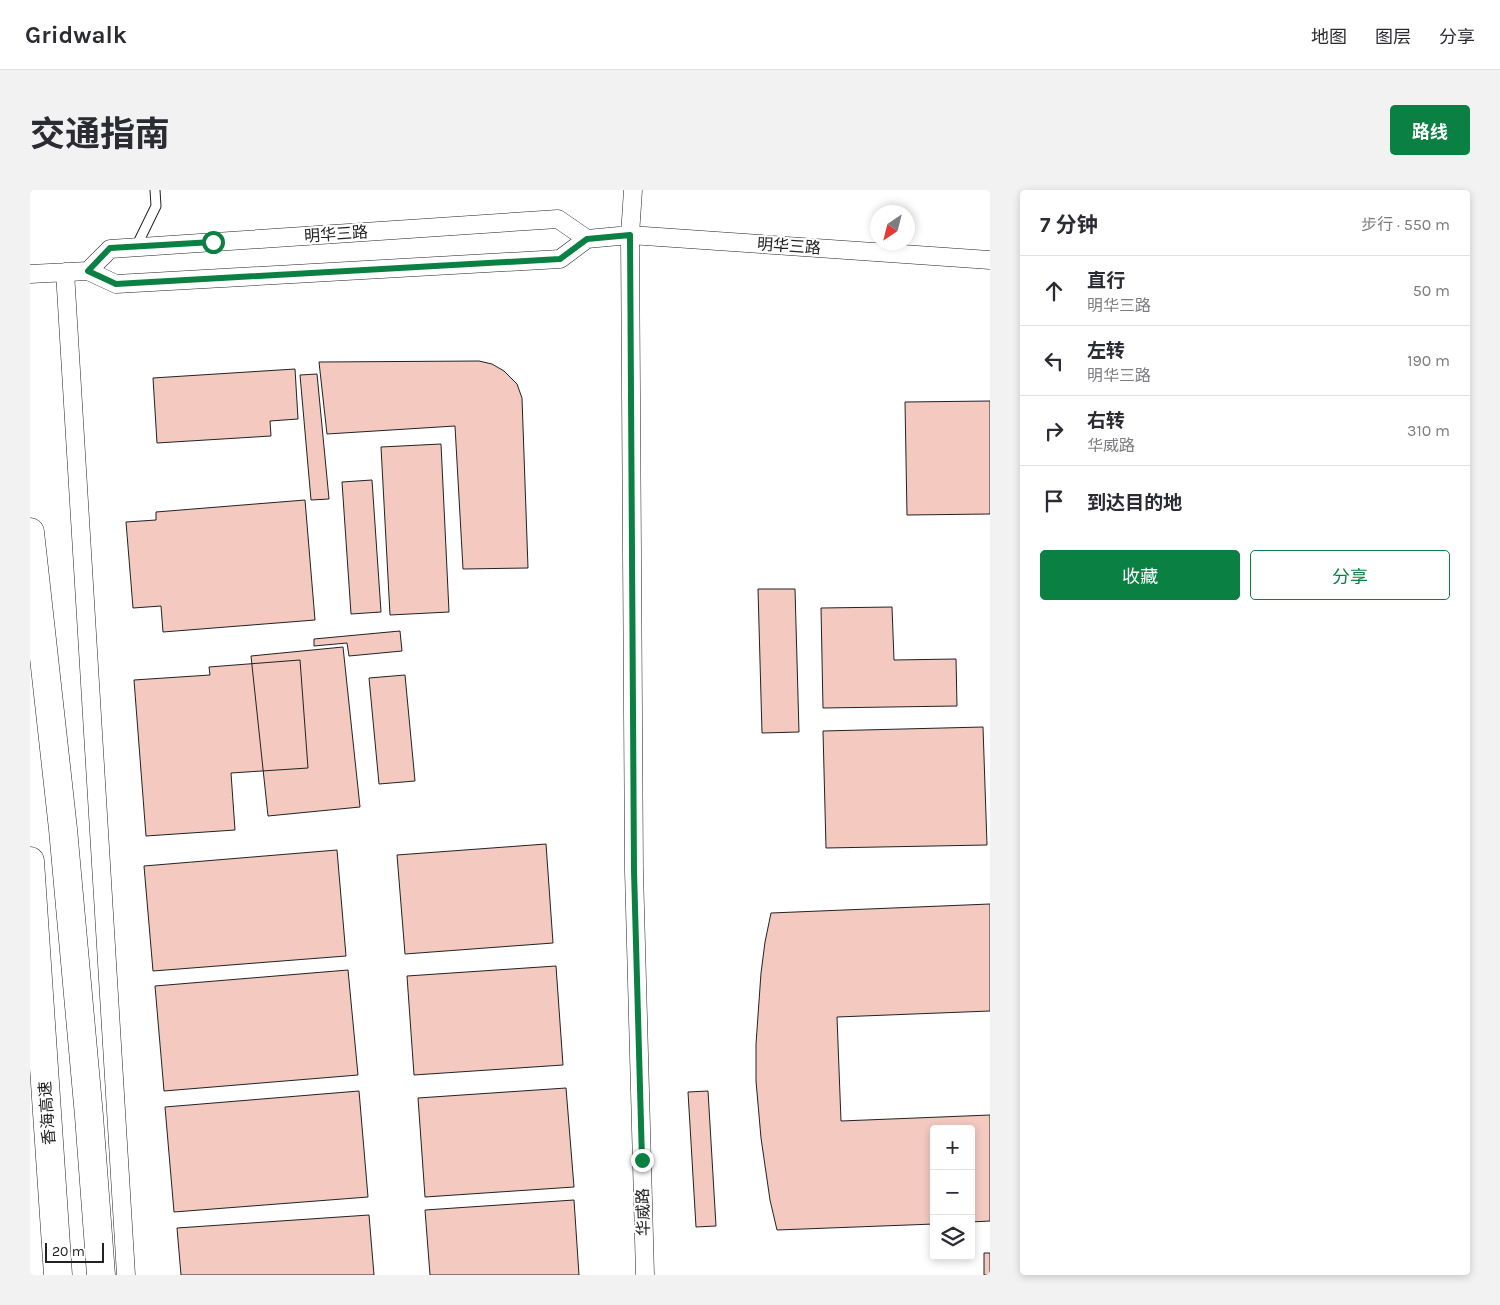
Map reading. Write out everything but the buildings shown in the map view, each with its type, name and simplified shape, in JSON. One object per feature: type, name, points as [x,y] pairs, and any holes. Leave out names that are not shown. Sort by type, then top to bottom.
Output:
[{"type":"highway","points":[[30,532],[64,829],[101,1275]]},
{"type":"highway","name":"香海高速","points":[[30,861],[58,1275]]},
{"type":"street","name":"华威路","points":[[633,190],[630,235],[634,871],[644,1275]]},
{"type":"street","name":"明华三路","points":[[88,271],[110,248],[558,219],[587,239],[630,235],[990,260]]},
{"type":"street","points":[[30,274],[88,271],[116,284],[560,259],[587,239]]},
{"type":"street","points":[[65,272],[126,1275]]},
{"type":"lane","points":[[136,247],[156,206],[155,190]]},
{"type":"route","points":[[213,242],[110,248],[88,271],[116,284],[560,259],[587,239],[630,235],[634,871],[642,1160]]}]
